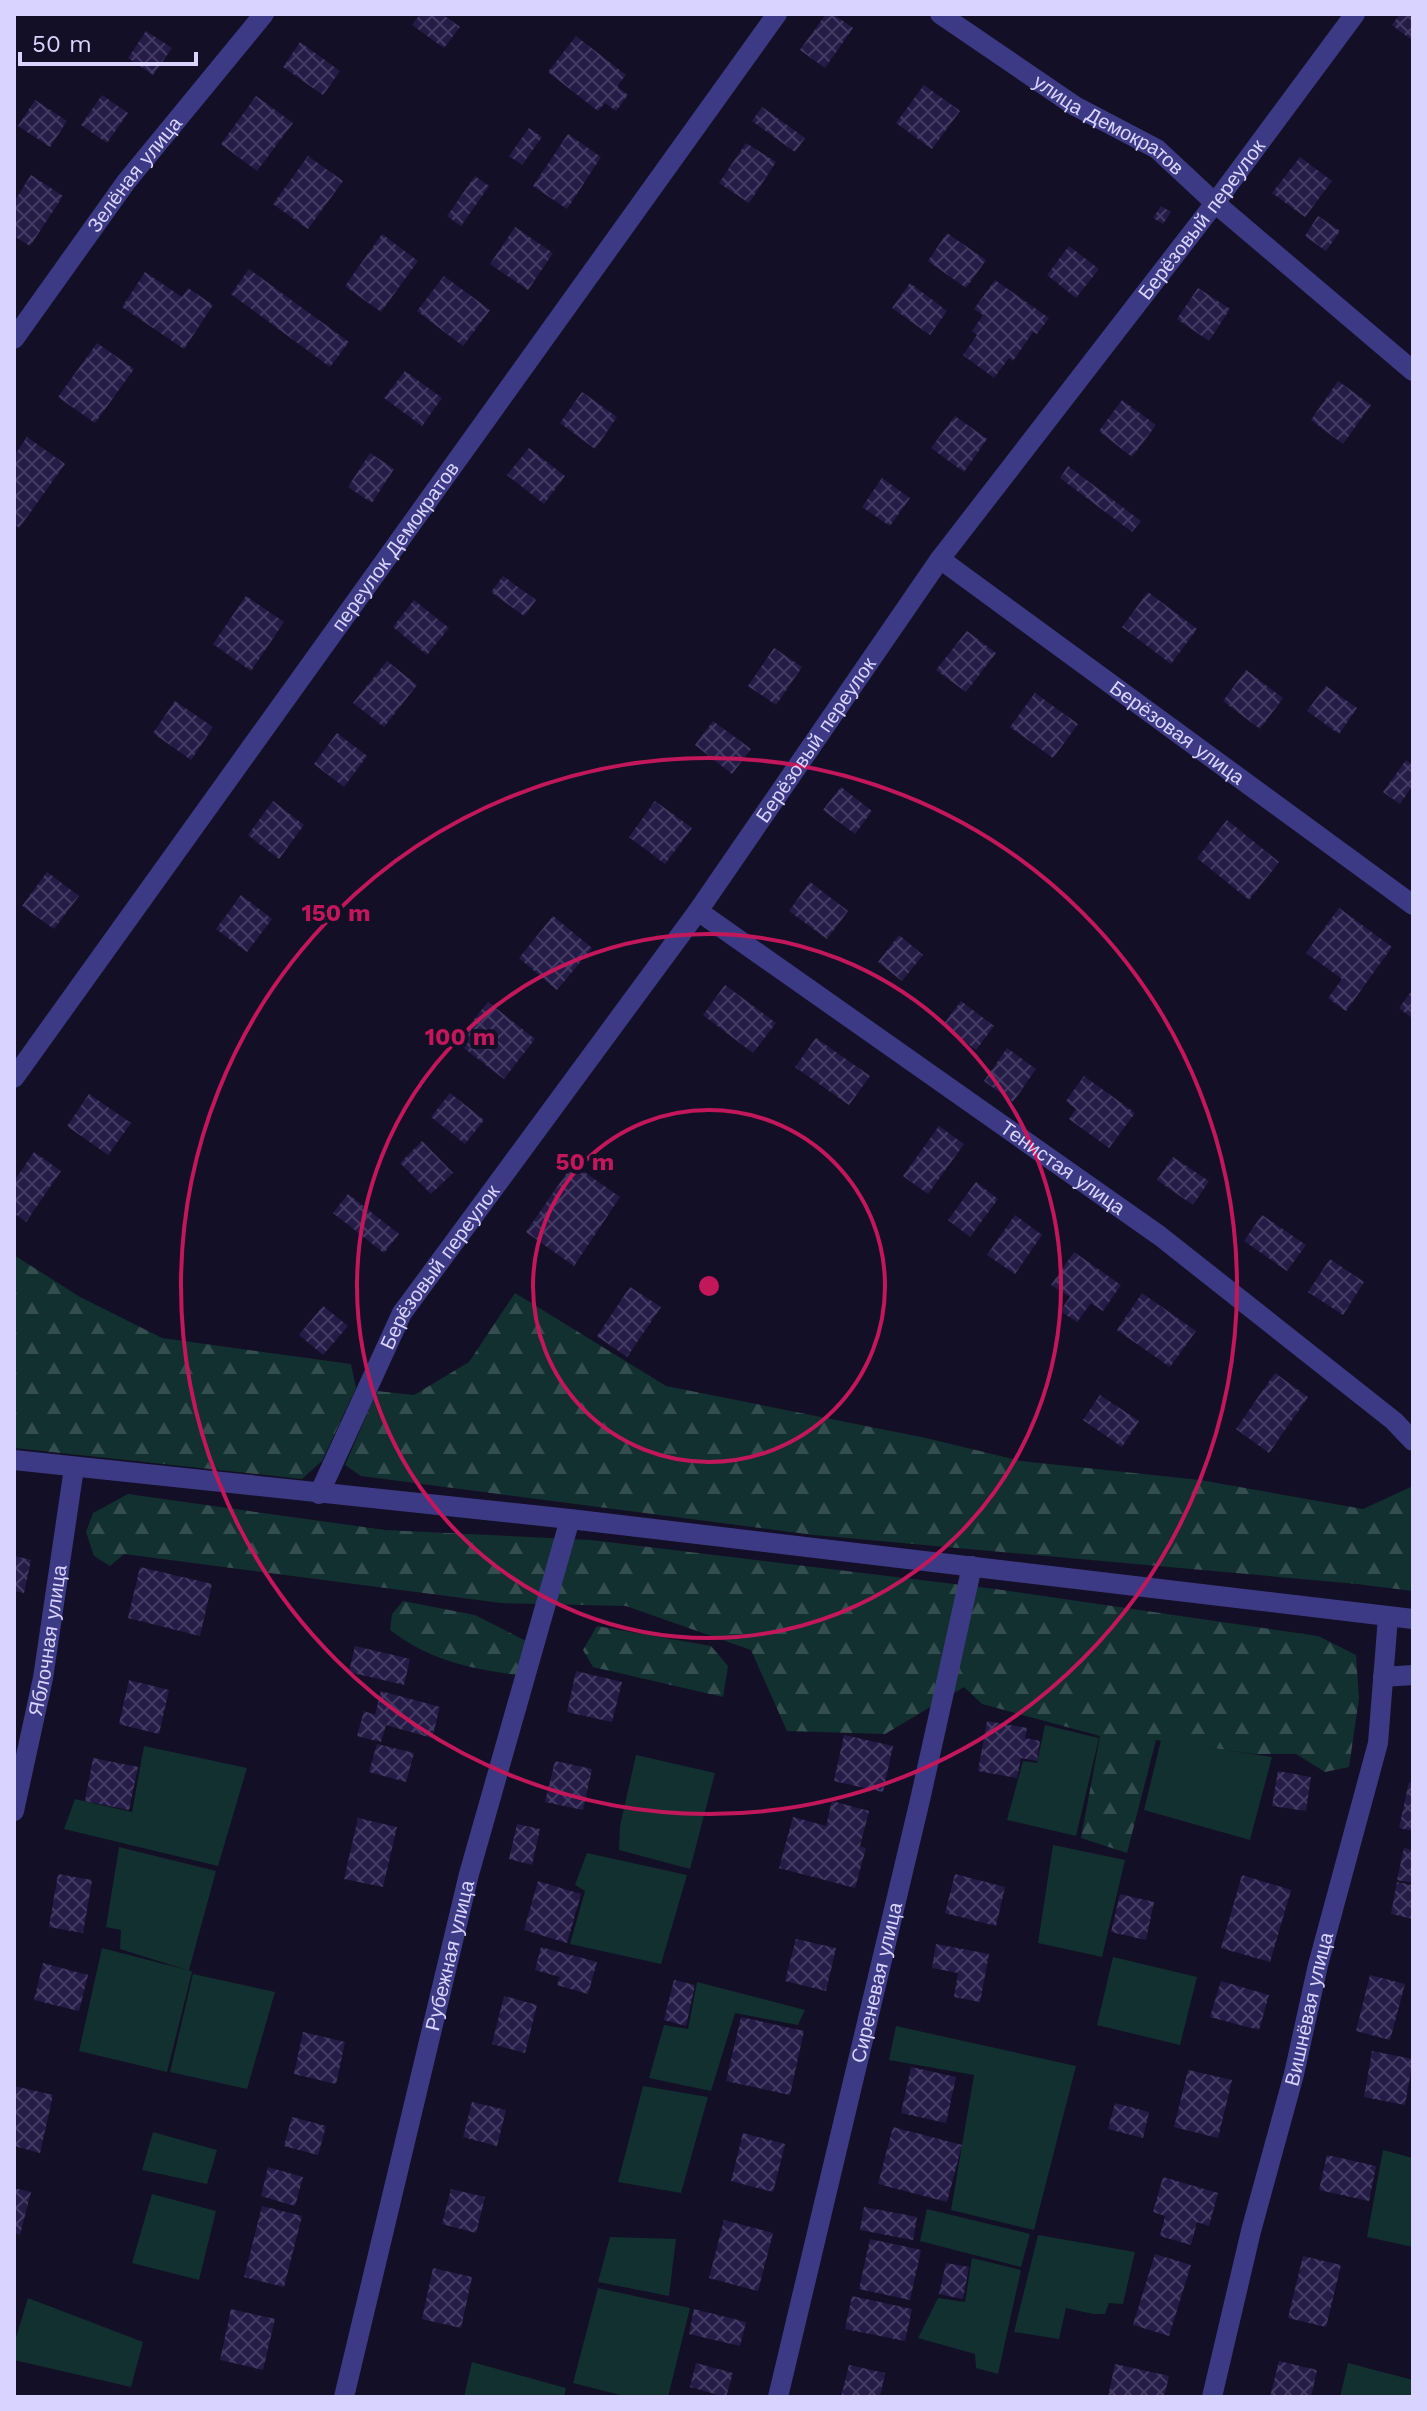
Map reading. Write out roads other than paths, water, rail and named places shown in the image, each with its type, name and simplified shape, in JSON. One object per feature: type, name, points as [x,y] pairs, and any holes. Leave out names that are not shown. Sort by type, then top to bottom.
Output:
[{"type":"street","name":"Зелёная улица","points":[[14,339],[126,182],[264,14]]},
{"type":"street","name":"переулок Демократов","points":[[14,1078],[777,14]]},
{"type":"street","name":"улица Демократов","points":[[940,14],[1075,106],[1157,149],[1215,203],[1413,371]]},
{"type":"street","name":"Берёзовый переулок","points":[[319,1494],[402,1313],[698,911],[940,559],[1215,203],[1355,14]]},
{"type":"street","name":"Берёзовая улица","points":[[940,559],[1413,905]]},
{"type":"street","name":"Тенистая улица","points":[[698,911],[1160,1236],[1394,1421],[1413,1441]]},
{"type":"street","points":[[14,1460],[570,1519],[1413,1619]]},
{"type":"street","name":"Яблочная улица","points":[[14,1811],[43,1678],[74,1468]]},
{"type":"street","name":"Рубежная улица","points":[[344,2397],[469,1874],[570,1519]]},
{"type":"street","name":"Сиреневая улица","points":[[778,2397],[920,1800],[972,1566]]},
{"type":"street","name":"Вишнёвая улица","points":[[1212,2397],[1251,2231],[1294,2074],[1318,1965],[1378,1743],[1388,1617]]},
{"type":"street","points":[[1383,1677],[1413,1675]]}]
